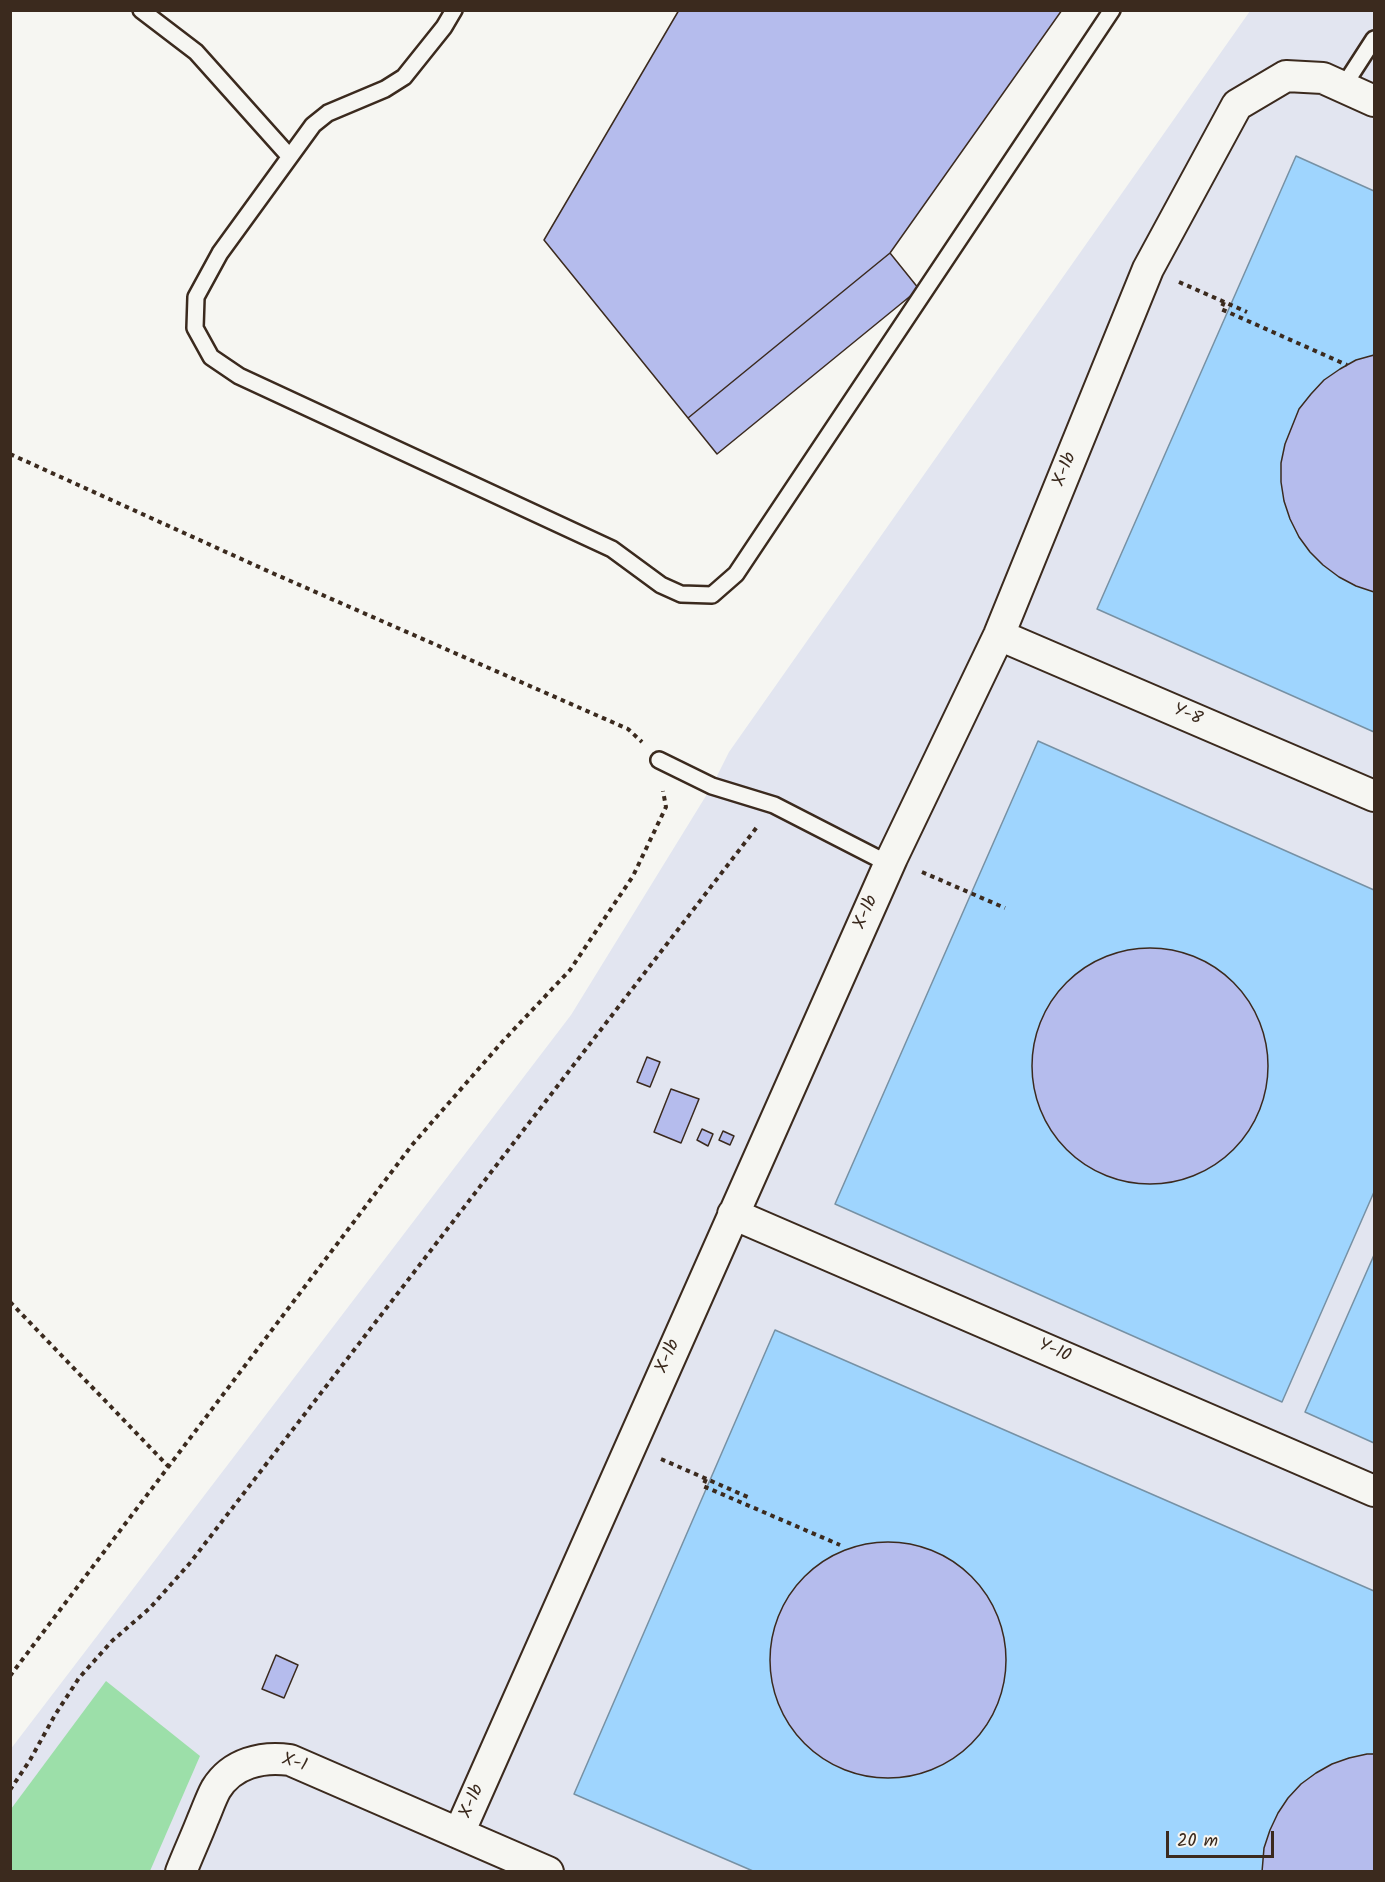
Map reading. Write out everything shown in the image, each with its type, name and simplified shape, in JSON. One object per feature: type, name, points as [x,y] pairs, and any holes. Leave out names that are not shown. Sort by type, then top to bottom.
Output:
[{"type":"street","name":"X-1b","points":[[459,1833],[890,861],[999,635],[1149,268],[1237,105],[1286,76],[1323,78],[1374,101]]},
{"type":"street","name":"Y-8","points":[[999,635],[1374,796]]},
{"type":"street","name":"Y-10","points":[[733,1214],[1374,1491]]},
{"type":"street","name":"X-1","points":[[181,1872],[217,1789],[227,1776],[239,1767],[256,1760],[274,1758],[291,1760],[548,1872]]},
{"type":"lane","points":[[141,10],[196,52],[290,157]]},
{"type":"lane","points":[[454,10],[444,27],[404,77],[385,89],[328,113],[313,125],[220,253],[196,297],[195,328],[211,357],[238,376],[612,549],[662,585],[681,594],[712,596],[736,574],[1112,10]]},
{"type":"lane","points":[[1343,87],[1374,39]]},
{"type":"lane","points":[[659,760],[712,786],[774,805],[890,861]]},
{"type":"path","points":[[1149,268],[1247,312]]},
{"type":"path","points":[[1224,302],[1221,309],[1347,365]]},
{"type":"path","points":[[10,454],[259,567],[628,729],[659,760],[666,807],[633,876],[570,970],[503,1041],[412,1145],[10,1676]]},
{"type":"path","points":[[10,1790],[79,1678],[112,1641],[150,1608],[190,1563],[774,805]]},
{"type":"path","points":[[890,861],[1005,909]]},
{"type":"path","points":[[10,1302],[169,1467]]},
{"type":"path","points":[[630,1446],[750,1498]]},
{"type":"path","points":[[706,1479],[703,1486],[840,1545]]},
{"type":"shaded area","points":[[1250,11],[1374,11],[1374,1871],[11,1871],[10,1750],[571,1015],[712,786],[729,752]]},
{"type":"green space","points":[[106,1681],[200,1756],[150,1871],[11,1871],[11,1809]]},
{"type":"water","points":[[1296,156],[1374,191],[1374,732],[1097,609]]},
{"type":"water","points":[[1038,741],[1374,890],[1374,1192],[1282,1402],[835,1204]]},
{"type":"water","points":[[1374,1255],[1374,1443],[1305,1412]]},
{"type":"water","points":[[775,1330],[1374,1591],[1374,1871],[753,1871],[574,1794]]},
{"type":"building","points":[[679,10],[1062,10],[890,253],[688,418],[544,240]]},
{"type":"building","points":[[890,253],[919,289],[717,454],[688,418]]},
{"type":"building","points":[[1374,355],[1374,592],[1339,577],[1310,552],[1299,537],[1284,501],[1281,463],[1285,444],[1299,409],[1311,394],[1324,380],[1340,369],[1356,360]]},
{"type":"building","points":[[1138,948],[1162,948],[1184,953],[1206,962],[1234,982],[1248,1000],[1259,1021],[1266,1043],[1268,1066],[1266,1089],[1259,1111],[1248,1132],[1234,1150],[1206,1170],[1184,1179],[1162,1184],[1138,1184],[1116,1179],[1094,1170],[1075,1158],[1058,1141],[1046,1122],[1037,1100],[1032,1078],[1032,1054],[1037,1032],[1046,1010],[1058,991],[1075,974],[1094,962],[1116,953]]},
{"type":"building","points":[[647,1057],[660,1062],[650,1087],[637,1082]]},
{"type":"building","points":[[671,1089],[699,1099],[681,1143],[654,1132]]},
{"type":"building","points":[[702,1129],[713,1134],[708,1146],[697,1140]]},
{"type":"building","points":[[723,1131],[734,1136],[730,1145],[719,1140]]},
{"type":"building","points":[[876,1542],[900,1542],[922,1547],[944,1556],[972,1576],[986,1594],[997,1615],[1004,1637],[1006,1660],[1004,1683],[997,1705],[986,1726],[972,1744],[944,1764],[922,1773],[900,1778],[876,1778],[854,1773],[832,1764],[813,1752],[796,1735],[784,1716],[775,1694],[770,1672],[770,1648],[775,1626],[784,1604],[796,1585],[813,1568],[832,1556],[854,1547]]},
{"type":"building","points":[[276,1655],[298,1665],[284,1698],[262,1689]]},
{"type":"building","points":[[1374,1754],[1374,1872],[1262,1872],[1264,1848],[1270,1830],[1288,1798],[1301,1784],[1332,1764]]}]
